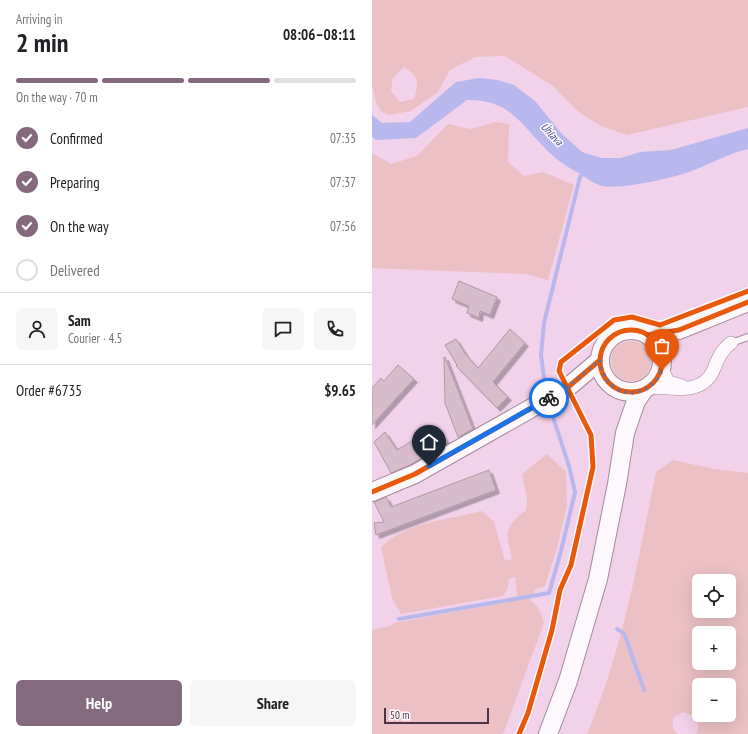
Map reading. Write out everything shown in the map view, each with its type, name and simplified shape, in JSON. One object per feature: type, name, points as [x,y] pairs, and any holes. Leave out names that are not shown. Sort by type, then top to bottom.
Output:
[{"type":"main road","points":[[648,335],[679,330],[699,320],[748,302]]},
{"type":"main road","points":[[625,433],[622,406],[601,370],[600,360],[604,346],[608,340],[620,332],[634,330],[648,335],[658,345],[662,361]]},
{"type":"main road","points":[[548,734],[568,680],[598,579],[617,484],[625,433],[636,401],[646,389],[654,383],[662,361],[679,330]]},
{"type":"main road","points":[[567,388],[600,360]]},
{"type":"main road","points":[[372,492],[415,474],[567,388],[592,379],[610,384],[629,393],[646,389]]},
{"type":"street","points":[[646,389],[695,388],[705,381],[712,373],[724,349],[732,343]]},
{"type":"street","points":[[662,361],[668,382],[688,388]]},
{"type":"lane","points":[[732,343],[748,337]]},
{"type":"shaded area","points":[[372,0],[748,0],[748,107],[627,135],[601,126],[576,110],[553,86],[505,56],[475,57],[450,70],[438,92],[411,111],[388,115],[382,112],[376,103],[372,84]],"holes":[[[404,67],[415,77],[417,84],[416,93],[414,99],[400,102],[391,91],[393,78]]]},
{"type":"shaded area","points":[[496,122],[509,124],[508,162],[524,176],[543,172],[574,185],[548,280],[526,274],[372,268],[372,153],[391,164],[417,156],[448,124],[470,129]]},
{"type":"shaded area","points":[[635,341],[642,344],[648,350],[651,361],[650,369],[642,378],[635,381],[627,381],[620,378],[612,369],[611,357],[614,350],[623,342]]},
{"type":"shaded area","points":[[547,454],[566,472],[567,506],[557,548],[545,586],[535,589],[530,600],[536,605],[544,623],[503,734],[372,734],[372,630],[391,626],[394,623],[518,600],[515,577],[509,579],[507,590],[503,596],[401,614],[392,598],[381,547],[392,538],[416,527],[482,511],[494,522],[505,561],[512,559],[508,542],[508,531],[513,522],[526,510],[527,499],[522,474]]},
{"type":"shaded area","points":[[673,460],[714,469],[748,473],[748,734],[696,734],[698,726],[697,722],[736,722],[736,678],[692,678],[692,716],[683,712],[673,718],[673,728],[678,734],[587,734],[600,702],[620,637],[636,571],[656,472]]},
{"type":"water","name":"Úhlava","points":[[479,78],[498,80],[514,85],[536,102],[561,133],[582,152],[601,158],[621,158],[640,152],[671,150],[748,128],[748,149],[677,176],[650,182],[611,187],[596,184],[558,160],[513,115],[494,104],[482,101],[467,100],[416,138],[376,140],[372,137],[372,115],[382,123],[410,122],[456,82]]},
{"type":"building","points":[[459,281],[497,297],[490,315],[480,311],[479,318],[467,313],[469,306],[452,299]]},
{"type":"building","points":[[510,329],[525,343],[493,382],[508,397],[497,408],[456,366],[457,365],[445,345],[456,339],[466,355],[478,368]]},
{"type":"building","points":[[444,357],[473,429],[458,437],[445,403]]},
{"type":"building","points":[[398,365],[414,379],[372,425],[372,388],[381,378],[384,381]]},
{"type":"building","points":[[435,427],[448,442],[410,465],[391,473],[374,442],[385,432],[397,450]]},
{"type":"building","points":[[489,470],[496,490],[376,535],[374,523],[384,522],[374,502],[386,497],[391,507]]},
{"type":"waterway","points":[[544,378],[541,355],[544,323],[580,177],[584,172]]},
{"type":"waterway","points":[[399,619],[549,593],[575,492],[569,466],[551,411]]},
{"type":"waterway","points":[[617,629],[624,633],[644,690]]},
{"type":"cycle path","points":[[519,734],[528,713],[552,630],[560,590],[571,565],[593,467],[591,435],[559,371],[561,362],[614,320],[632,317],[660,325],[748,291]]},
{"type":"cycle path","points":[[648,335],[679,330],[748,302]]},
{"type":"cycle path","points":[[625,330],[637,330],[653,339],[660,349],[662,361],[660,373],[653,383],[637,392],[625,392],[614,387],[605,378],[600,367],[600,355],[605,344],[614,335],[625,330]]},
{"type":"cycle path","points":[[372,492],[415,474],[567,388],[600,360]]},
{"type":"way so far","points":[[549,398],[567,388],[595,366],[600,360],[601,370],[605,379],[615,389],[622,392],[629,393],[643,391],[654,383],[662,370]]},
{"type":"route","points":[[429,466],[549,398]]}]
